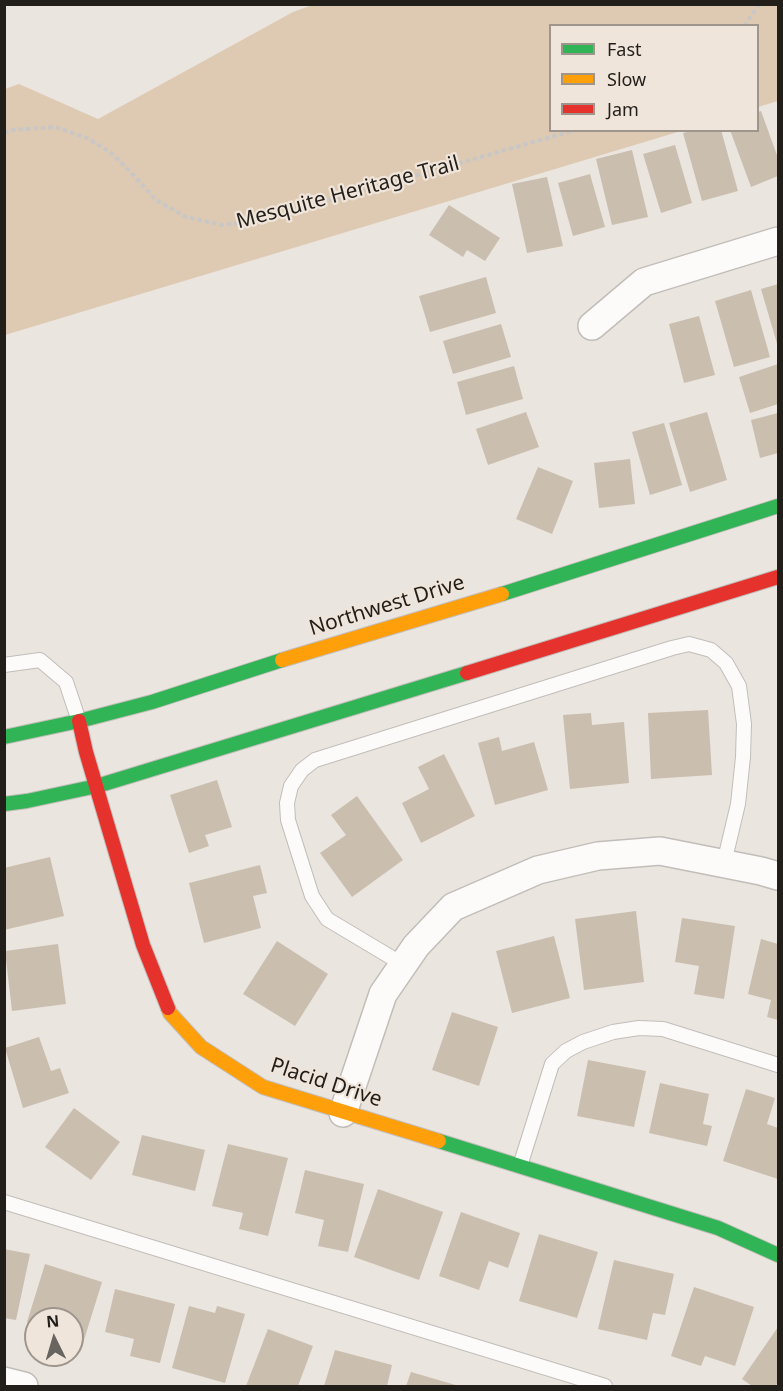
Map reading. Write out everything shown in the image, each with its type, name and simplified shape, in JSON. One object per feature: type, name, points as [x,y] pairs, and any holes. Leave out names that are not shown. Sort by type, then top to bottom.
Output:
[{"type":"main road","name":"Northwest Drive","points":[[4,737],[152,702],[778,506]]},
{"type":"main road","points":[[4,804],[97,786],[778,577]]},
{"type":"main road","name":"Placid Drive","points":[[79,721],[143,945],[170,1013],[201,1047],[263,1087],[718,1228],[778,1254]]},
{"type":"street","points":[[592,326],[644,282],[778,241]]},
{"type":"street","points":[[344,1113],[383,994],[416,946],[453,907],[538,870],[598,856],[660,851],[778,876]]},
{"type":"street","points":[[4,1381],[24,1386]]},
{"type":"lane","points":[[404,965],[327,919],[312,896],[288,820],[287,803],[291,786],[302,770],[315,760],[689,644],[711,650],[726,663],[739,686],[744,724],[743,756],[738,804],[724,863]]},
{"type":"lane","points":[[4,665],[40,660],[66,682],[79,721]]},
{"type":"lane","points":[[520,1166],[552,1065],[566,1051],[583,1042],[614,1032],[639,1028],[663,1029],[778,1065]]},
{"type":"lane","points":[[4,1202],[605,1386]]},
{"type":"path","points":[[745,24],[759,4]]},
{"type":"path","name":"Mesquite Heritage Trail","points":[[4,133],[12,130],[55,127],[87,138],[110,152],[156,200],[186,217],[222,225],[252,222],[569,132]]},
{"type":"shaded area","points":[[315,4],[778,5],[778,101],[759,107],[759,24],[549,24],[549,132],[678,132],[5,335],[5,89],[19,84],[98,119],[293,12]]},
{"type":"building","points":[[761,111],[778,158],[778,176],[751,187],[731,132],[759,132],[759,112]]},
{"type":"building","points":[[722,132],[738,191],[702,201],[683,133]]},
{"type":"building","points":[[675,145],[692,203],[661,213],[643,154]]},
{"type":"building","points":[[632,150],[648,217],[612,225],[596,159]]},
{"type":"building","points":[[590,174],[605,227],[573,236],[558,183]]},
{"type":"building","points":[[547,177],[563,246],[527,253],[512,184]]},
{"type":"building","points":[[449,205],[500,238],[485,261],[467,250],[463,257],[429,235]]},
{"type":"building","points":[[486,277],[496,313],[430,332],[419,296]]},
{"type":"building","points":[[778,284],[778,347],[761,289]]},
{"type":"building","points":[[751,290],[770,357],[734,367],[715,301]]},
{"type":"building","points":[[699,316],[715,375],[684,383],[669,324]]},
{"type":"building","points":[[501,324],[511,357],[453,374],[443,341]]},
{"type":"building","points":[[778,364],[778,404],[750,413],[739,377]]},
{"type":"building","points":[[514,366],[523,399],[466,415],[457,382]]},
{"type":"building","points":[[526,412],[539,447],[488,465],[476,429]]},
{"type":"building","points":[[707,412],[727,480],[690,492],[669,423]]},
{"type":"building","points":[[778,413],[778,453],[760,458],[751,420]]},
{"type":"building","points":[[664,423],[682,485],[650,495],[632,432]]},
{"type":"building","points":[[630,459],[635,504],[599,508],[594,463]]},
{"type":"building","points":[[538,467],[573,481],[552,534],[516,519]]},
{"type":"building","points":[[708,710],[712,775],[651,779],[648,713]]},
{"type":"building","points":[[591,713],[592,725],[624,722],[629,783],[570,789],[563,715]]},
{"type":"building","points":[[499,737],[502,751],[534,742],[548,790],[495,805],[478,743]]},
{"type":"building","points":[[444,754],[475,816],[421,843],[402,803],[429,789],[418,767]]},
{"type":"building","points":[[217,780],[232,827],[205,835],[209,846],[189,853],[170,795]]},
{"type":"building","points":[[357,796],[403,860],[352,897],[320,853],[346,835],[331,815]]},
{"type":"building","points":[[50,857],[64,916],[4,930],[4,868]]},
{"type":"building","points":[[260,865],[267,893],[253,896],[261,928],[204,943],[189,883]]},
{"type":"building","points":[[636,911],[644,982],[584,990],[575,919]]},
{"type":"building","points":[[682,918],[735,926],[724,999],[694,994],[699,966],[675,962]]},
{"type":"building","points":[[554,936],[570,998],[512,1013],[496,951]]},
{"type":"building","points":[[761,939],[778,944],[778,1020],[767,1017],[771,1000],[748,994]]},
{"type":"building","points":[[277,941],[328,974],[295,1026],[243,994]]},
{"type":"building","points":[[58,944],[66,1004],[12,1011],[5,951]]},
{"type":"building","points":[[452,1012],[498,1027],[479,1086],[432,1070]]},
{"type":"building","points":[[39,1037],[51,1071],[60,1068],[69,1093],[23,1108],[5,1048]]},
{"type":"building","points":[[588,1060],[646,1071],[634,1127],[577,1116]]},
{"type":"building","points":[[660,1083],[709,1094],[703,1124],[712,1126],[707,1146],[649,1133]]},
{"type":"building","points":[[746,1089],[775,1098],[767,1124],[778,1128],[778,1179],[723,1161]]},
{"type":"building","points":[[74,1108],[120,1142],[91,1180],[45,1147]]},
{"type":"building","points":[[142,1135],[205,1150],[195,1191],[132,1175]]},
{"type":"building","points":[[228,1144],[288,1158],[268,1236],[239,1229],[243,1213],[212,1206]]},
{"type":"building","points":[[305,1170],[364,1184],[348,1252],[318,1246],[324,1220],[295,1213]]},
{"type":"building","points":[[378,1189],[443,1212],[419,1280],[354,1257]]},
{"type":"building","points":[[461,1212],[520,1233],[508,1268],[489,1261],[479,1290],[439,1276]]},
{"type":"building","points":[[539,1234],[598,1252],[577,1318],[519,1301]]},
{"type":"building","points":[[4,1249],[30,1254],[16,1320],[4,1318]]},
{"type":"building","points":[[614,1260],[674,1274],[665,1315],[653,1313],[647,1340],[598,1329]]},
{"type":"building","points":[[45,1264],[102,1282],[84,1340],[84,1307],[32,1307]]},
{"type":"building","points":[[694,1287],[754,1307],[735,1366],[705,1356],[701,1366],[671,1356]]},
{"type":"building","points":[[115,1289],[175,1304],[160,1363],[130,1356],[134,1339],[105,1332]]},
{"type":"building","points":[[189,1306],[215,1313],[217,1306],[245,1314],[225,1383],[172,1368]]},
{"type":"building","points":[[778,1327],[778,1385],[752,1386],[742,1379]]},
{"type":"building","points":[[268,1329],[313,1346],[298,1386],[246,1386]]},
{"type":"building","points":[[335,1350],[392,1365],[387,1386],[324,1386]]},
{"type":"building","points":[[411,1372],[459,1386],[406,1386]]},
{"type":"traffic: fast","points":[[502,594],[778,506]]},
{"type":"traffic: fast","points":[[4,737],[152,702],[282,660]]},
{"type":"traffic: fast","points":[[4,804],[97,786],[467,673]]},
{"type":"traffic: fast","points":[[439,1141],[718,1228],[778,1255]]},
{"type":"traffic: slow","points":[[282,660],[502,594]]},
{"type":"traffic: slow","points":[[168,1008],[201,1047],[263,1087],[439,1141]]},
{"type":"traffic: jam","points":[[467,673],[778,577]]},
{"type":"traffic: jam","points":[[79,721],[143,945],[168,1008]]}]
